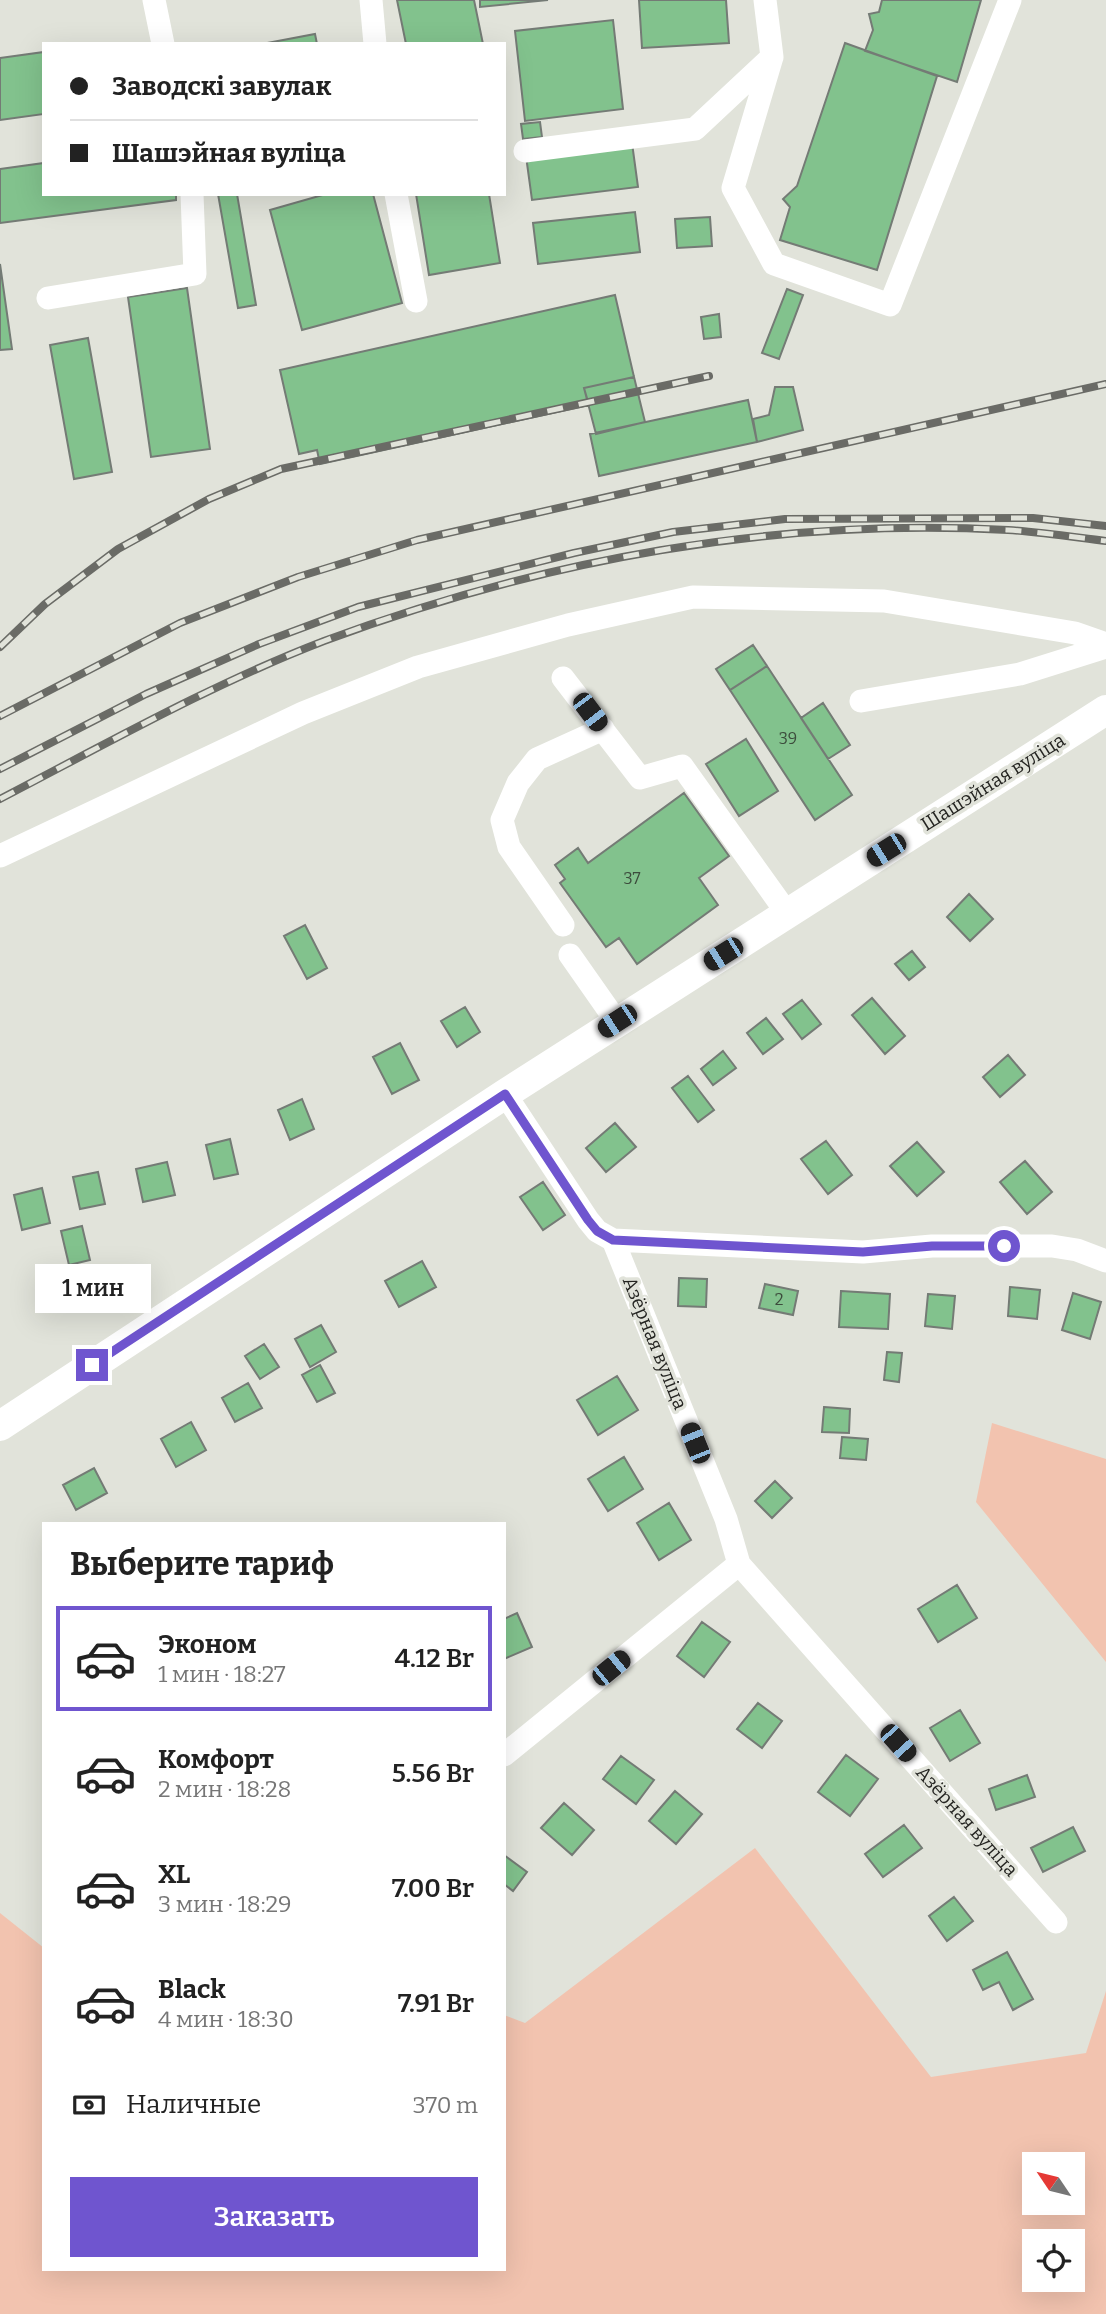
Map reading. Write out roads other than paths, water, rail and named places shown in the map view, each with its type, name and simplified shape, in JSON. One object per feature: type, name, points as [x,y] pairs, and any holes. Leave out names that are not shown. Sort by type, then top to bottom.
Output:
[{"type":"main road","name":"Шашэйная вуліца","points":[[0,1426],[617,1021],[1106,710]]},
{"type":"street","points":[[153,0],[163,42]]},
{"type":"street","points":[[371,0],[375,42]]},
{"type":"street","points":[[765,0],[772,57],[733,188],[774,264],[890,305],[1010,0]]},
{"type":"street","points":[[525,151],[695,129],[772,57]]},
{"type":"street","points":[[48,298],[195,274],[192,196]]},
{"type":"street","points":[[396,196],[416,301]]},
{"type":"street","points":[[0,856],[303,713],[418,667],[568,625],[693,597],[884,601],[1075,633],[1106,645]]},
{"type":"street","points":[[861,701],[1020,674],[1106,645]]},
{"type":"street","points":[[563,678],[640,778],[682,766],[787,913]]},
{"type":"street","points":[[563,925],[509,847],[502,820],[518,783],[537,759],[603,729]]},
{"type":"street","points":[[570,955],[617,1021]]},
{"type":"street","points":[[505,1094],[588,1220],[597,1231],[613,1240],[863,1252],[932,1246],[1052,1246],[1077,1250],[1106,1261]]},
{"type":"street","name":"Азёрная вуліца","points":[[613,1240],[726,1519],[739,1564],[1056,1922]]},
{"type":"street","points":[[506,1753],[739,1564]]},
{"type":"railway","points":[[0,647],[45,604],[118,549],[209,499],[281,469],[709,376]]},
{"type":"railway","points":[[0,716],[180,623],[298,577],[417,540],[1106,384]]},
{"type":"railway","points":[[0,769],[146,694],[259,644],[358,607],[574,553],[673,532],[785,519],[1033,518],[1106,526]]},
{"type":"railway","points":[[0,799],[200,695],[324,641],[406,612],[575,567],[660,550],[834,530],[1008,530],[1106,541]]}]
